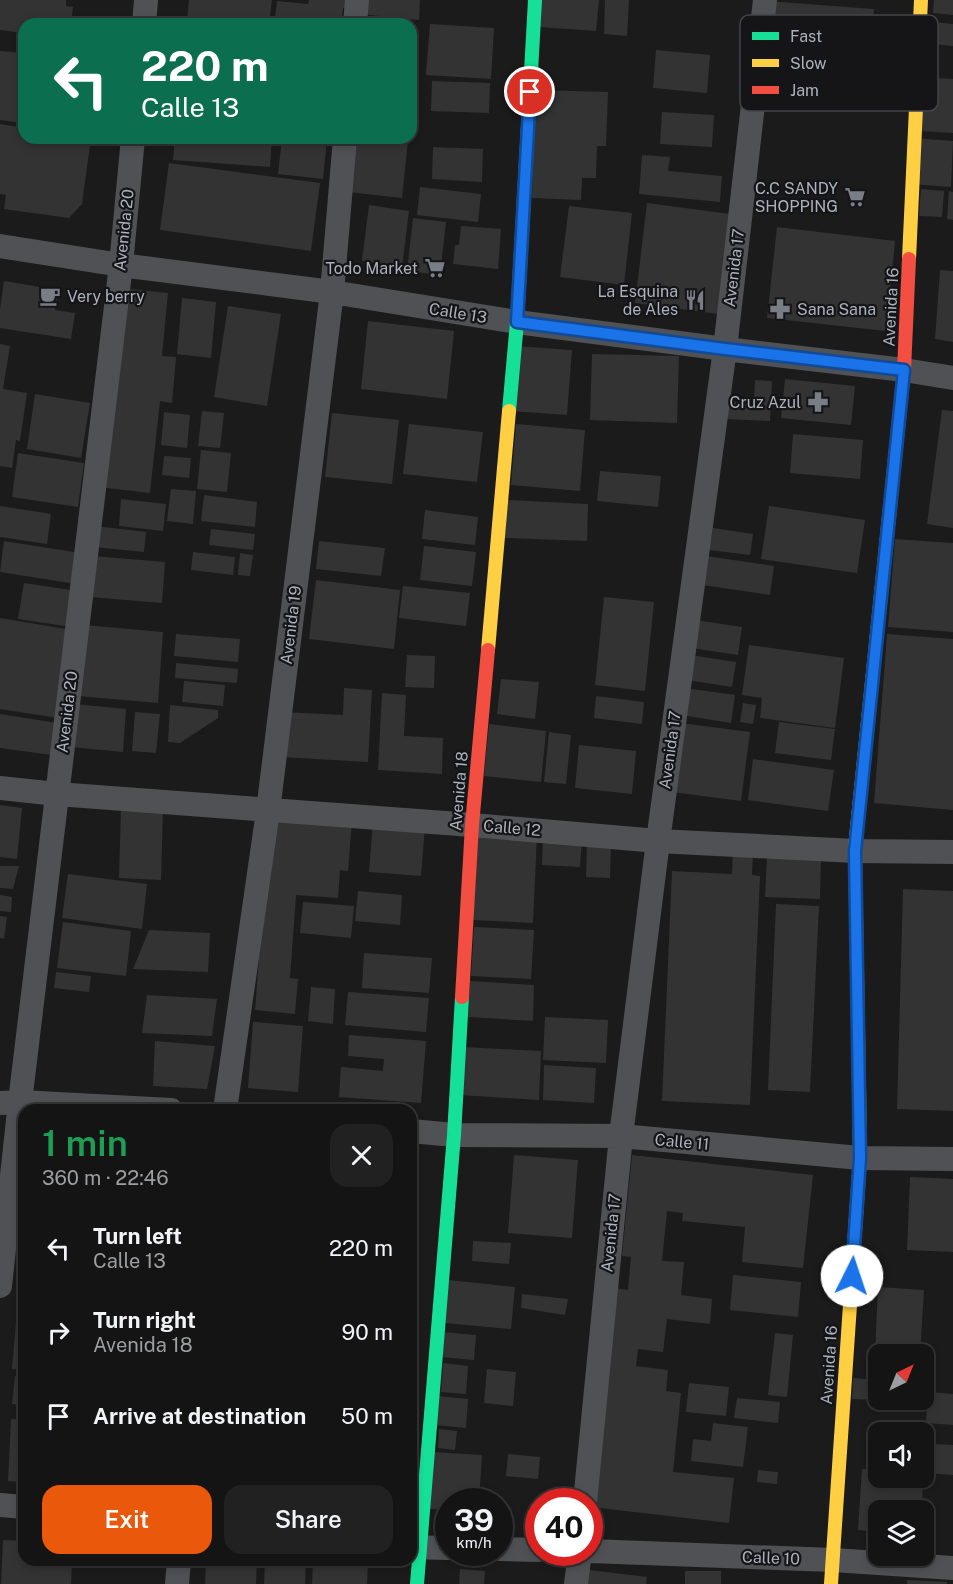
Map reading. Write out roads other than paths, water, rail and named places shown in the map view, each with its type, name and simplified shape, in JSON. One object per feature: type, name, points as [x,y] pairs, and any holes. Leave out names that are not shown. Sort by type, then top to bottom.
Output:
[{"type":"street","points":[[144,18],[146,0]]},
{"type":"street","points":[[356,18],[357,0]]},
{"type":"street","name":"Avenida 18","points":[[417,1536],[454,1135],[472,825],[517,322],[535,0]]},
{"type":"street","name":"Avenida 17","points":[[763,15],[765,0]]},
{"type":"street","name":"Avenida 16","points":[[920,15],[921,0]]},
{"type":"street","name":"Avenida 17","points":[[586,1488],[621,1136],[658,841],[725,349],[752,111]]},
{"type":"street","name":"Avenida 16","points":[[831,1584],[860,1158],[855,851],[904,370],[916,111]]},
{"type":"street","name":"Avenida 20","points":[[0,1286],[10,1103],[57,794],[121,265],[132,144]]},
{"type":"street","name":"Avenida 19","points":[[226,1104],[268,811],[332,292],[344,144]]},
{"type":"street","name":"Calle 13","points":[[0,246],[121,265],[332,292],[517,322],[953,378]]},
{"type":"street","name":"Calle 12","points":[[0,788],[658,841],[855,851],[953,852]]},
{"type":"street","points":[[10,1103],[33,1104]]},
{"type":"street","name":"Calle 11","points":[[417,1132],[454,1135],[621,1136],[860,1158],[953,1159]]},
{"type":"street","points":[[0,1505],[18,1506]]},
{"type":"street","points":[[417,1547],[435,1548]]},
{"type":"street","name":"Calle 10","points":[[603,1551],[832,1560],[953,1568]]},
{"type":"street","points":[[177,1584],[178,1566]]},
{"type":"street","name":"Avenida 18","points":[[417,1566],[417,1584]]},
{"type":"street","points":[[576,1584],[578,1566]]},
{"type":"place","name":"C.C SANDY SHOPPING","points":[[855,197]]},
{"type":"place","name":"Todo Market","points":[[435,268]]},
{"type":"place","name":"Very berry","points":[[50,296]]},
{"type":"place","name":"La Esquina de Ales","points":[[695,300]]},
{"type":"place","name":"Sana Sana","points":[[780,309]]},
{"type":"place","name":"Cruz Azul","points":[[818,402]]}]
